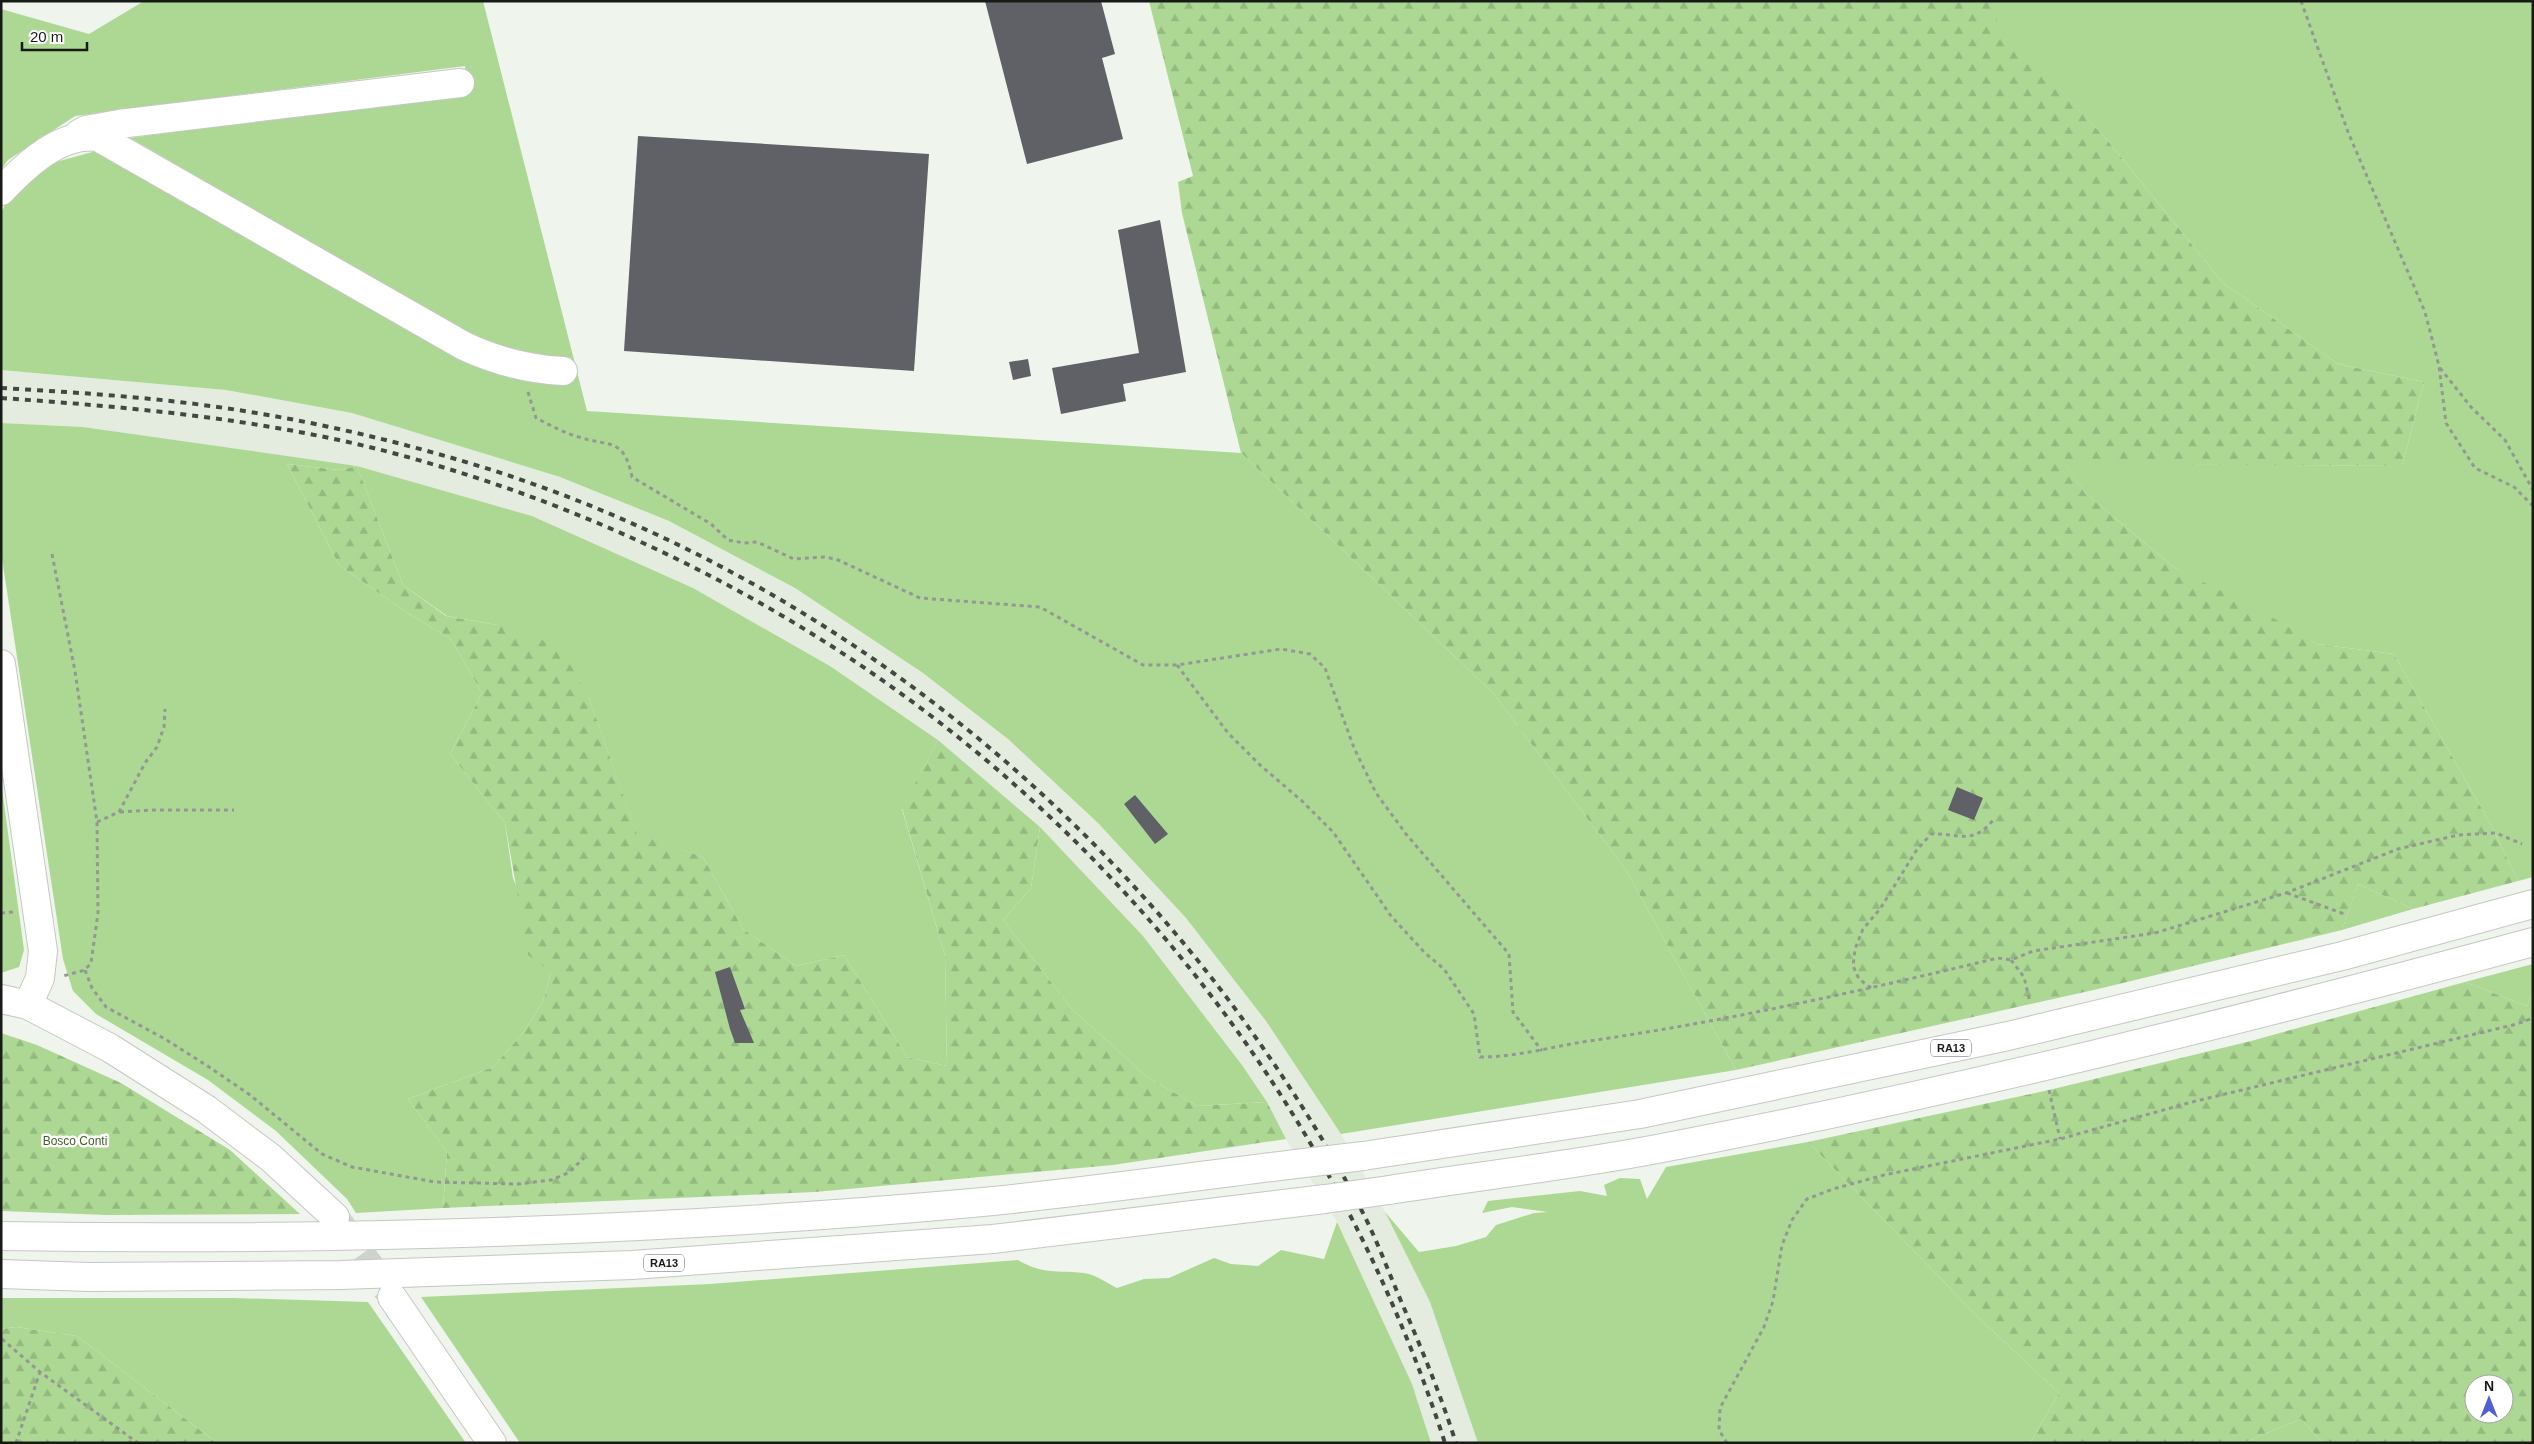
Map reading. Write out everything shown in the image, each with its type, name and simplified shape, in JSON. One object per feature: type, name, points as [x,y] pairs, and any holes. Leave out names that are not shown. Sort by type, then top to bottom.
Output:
[{"type":"main road","points":[[1,191],[42,155],[86,130],[119,124],[460,83]]},
{"type":"main road","points":[[71,139],[88,136],[98,137],[431,329],[481,354],[521,367],[563,371]]},
{"type":"main road","points":[[1,664],[43,951],[40,978],[28,1005]]},
{"type":"main road","name":"RA13","points":[[1,1236],[331,1237],[635,1226],[799,1216],[975,1202],[1362,1156],[1640,1114],[2008,1036],[2342,956],[2533,904]]},
{"type":"main road","name":"RA13","points":[[1,1274],[89,1277],[341,1275],[632,1265],[993,1239],[1324,1199],[1655,1149],[2006,1076],[2351,991],[2533,942]]},
{"type":"main road","points":[[1,999],[28,1005],[110,1048],[206,1109],[271,1158],[335,1217]]},
{"type":"main road","points":[[392,1297],[492,1443]]},
{"type":"path","points":[[2301,1],[2348,132],[2425,312],[2439,366],[2446,423],[2475,468],[2514,487],[2533,506]]},
{"type":"path","points":[[2439,366],[2470,407],[2505,440],[2533,490]]},
{"type":"path","points":[[521,367],[536,418],[580,438],[608,442],[621,451],[629,461],[632,477],[711,524],[728,540],[744,543],[757,542],[794,559],[824,557],[836,559],[920,598],[1040,607],[1143,665],[1177,665],[1281,649],[1310,654],[1325,668],[1354,748],[1376,793],[1406,834],[1510,954],[1512,1012],[1542,1051]]},
{"type":"path","points":[[40,978],[85,970],[91,962],[98,913],[97,822],[75,671],[52,554]]},
{"type":"path","points":[[1177,665],[1228,733],[1260,765],[1302,800],[1333,832],[1391,916],[1425,953],[1444,969],[1474,1014],[1480,1057],[1498,1057],[1542,1051],[1586,1041],[1660,1030],[1872,988],[1998,958],[2011,960],[2033,951],[2155,933],[2286,893],[2334,872],[2398,849],[2458,834],[2496,833],[2522,844]]},
{"type":"path","points":[[119,812],[145,763],[157,747],[164,728],[165,709]]},
{"type":"path","points":[[97,822],[119,812],[234,810]]},
{"type":"path","points":[[1872,988],[1859,979],[1853,966],[1855,949],[1864,928],[1895,887],[1916,851],[1931,834],[1966,837],[1983,833],[1994,819]]},
{"type":"path","points":[[2286,893],[2347,915]]},
{"type":"path","points":[[2011,960],[2024,977],[2030,1002]]},
{"type":"path","points":[[85,970],[92,988],[106,1007],[165,1039],[206,1065],[250,1094],[322,1154],[352,1167],[435,1182],[518,1184],[551,1180],[568,1173],[584,1158]]},
{"type":"path","points":[[1727,1443],[1719,1430],[1720,1408],[1764,1327],[1773,1301],[1782,1245],[1792,1220],[1807,1199],[1833,1188],[1884,1175],[2060,1139],[2192,1102],[2517,1024],[2533,1018]]},
{"type":"path","points":[[2049,1090],[2060,1139]]},
{"type":"path","points":[[2,1339],[40,1372],[138,1443]]},
{"type":"path","points":[[16,1443],[40,1372]]},
{"type":"shaded area","points":[[1,370],[226,390],[352,413],[560,477],[669,521],[795,588],[923,673],[1008,739],[1098,823],[1186,918],[1266,1021],[1341,1134],[1385,1212],[1430,1302],[1478,1443],[1431,1443],[1412,1384],[1337,1222],[1286,1139],[1267,1102],[1242,1065],[1143,936],[1040,827],[938,740],[830,666],[693,588],[532,516],[357,466],[83,427],[1,423]]},
{"type":"green space","points":[[144,1],[483,1],[587,411],[1241,453],[1493,693],[1626,870],[1736,1070],[1341,1134],[1266,1021],[1186,918],[1098,823],[1008,739],[923,673],[795,588],[669,521],[560,477],[352,413],[226,390],[1,370],[1,213],[10,195],[56,162],[96,151],[431,342],[537,357],[480,340],[130,138],[468,92],[465,66],[75,116],[8,160],[1,170],[1,9],[89,34]]},
{"type":"green space","points":[[1149,1],[1997,1],[1997,21],[2108,141],[2223,283],[2338,364],[2424,382],[2402,466],[2065,464],[2085,493],[2175,568],[2263,612],[2317,644],[2394,654],[2491,825],[2518,881],[2413,909],[2358,884],[2342,930],[2098,989],[1736,1070],[1626,870],[1493,693],[1241,453],[1182,213],[1178,182],[1193,176]]},
{"type":"green space","points":[[1997,1],[2533,1],[2533,877],[2518,881],[2491,825],[2394,654],[2317,644],[2175,568],[2085,493],[2064,463],[2402,466],[2424,382],[2338,364],[2223,283],[2108,141],[1996,21]]},
{"type":"green space","points":[[1,423],[83,427],[357,466],[339,470],[287,464],[339,565],[406,612],[451,639],[482,693],[450,754],[505,823],[513,878],[551,972],[543,1001],[524,1032],[493,1067],[408,1099],[447,1152],[443,1208],[356,1213],[347,1199],[276,1131],[208,1080],[96,1014],[73,991],[63,959],[1,552]]},
{"type":"green space","points":[[287,464],[339,470],[357,466],[403,585],[446,616],[497,625],[560,646],[589,698],[637,834],[703,857],[743,929],[796,966],[844,955],[907,1057],[947,1066],[945,956],[902,808],[938,740],[1040,827],[1031,888],[1003,920],[1072,1009],[1146,1076],[1197,1106],[1267,1102],[1286,1139],[1113,1165],[815,1192],[443,1208],[447,1152],[408,1099],[493,1067],[524,1032],[543,1001],[551,972],[528,955],[505,823],[450,754],[482,693],[451,639],[406,612],[339,565]]},
{"type":"green space","points":[[357,466],[532,516],[693,588],[830,666],[938,740],[902,809],[945,956],[947,1066],[907,1057],[844,955],[796,966],[743,929],[703,857],[637,835],[589,698],[497,625],[447,616],[403,585]]},
{"type":"green space","points":[[1,781],[24,950],[19,967],[1,973]]},
{"type":"green space","points":[[1040,827],[1143,936],[1242,1065],[1267,1102],[1197,1106],[1146,1076],[1072,1009],[1003,920],[1031,888]]},
{"type":"green space","points":[[2358,884],[2413,909],[2342,930]]},
{"type":"green space","points":[[2533,964],[2533,991],[2527,1006],[2465,982]]},
{"type":"green space","points":[[2465,982],[2527,1006],[2533,991],[2533,1443],[2323,1443],[2301,1419],[2243,1443],[2030,1443],[2059,1393],[1979,1318],[1808,1142],[2049,1090],[2251,1041]]},
{"type":"green space","name":"Bosco Conti","points":[[1,1033],[37,1045],[121,1083],[230,1150],[300,1214],[108,1215],[1,1211]]},
{"type":"green space","points":[[1808,1142],[1979,1318],[2059,1393],[2030,1443],[1478,1443],[1430,1302],[1385,1212],[1419,1252],[1456,1246],[1486,1237],[1496,1225],[1534,1213],[1548,1212],[1512,1207],[1482,1213],[1488,1201],[1580,1191],[1607,1196],[1604,1185],[1620,1178],[1640,1179],[1647,1199],[1666,1167]]},
{"type":"green space","points":[[1337,1222],[1412,1384],[1431,1443],[520,1443],[421,1297],[710,1284],[1018,1260],[1043,1270],[1088,1274],[1117,1288],[1144,1279],[1169,1278],[1214,1258],[1231,1264],[1258,1266],[1281,1250],[1324,1259]]},
{"type":"green space","points":[[1,1298],[234,1298],[368,1302],[466,1443],[217,1443],[77,1336],[16,1327],[1,1329]]},
{"type":"green space","points":[[16,1327],[77,1336],[217,1443],[1,1443],[1,1329]]},
{"type":"green space","points":[[2301,1419],[2323,1443],[2243,1443]]},
{"type":"building","points":[[985,1],[1101,1],[1115,54],[1102,58],[1123,139],[1027,164]]},
{"type":"building","points":[[638,136],[929,154],[914,371],[624,351]]},
{"type":"building","points":[[1160,220],[1186,372],[1123,384],[1126,401],[1061,414],[1052,368],[1139,353],[1118,230]]},
{"type":"building","points":[[1028,359],[1031,376],[1013,380],[1009,362]]},
{"type":"building","points":[[1957,787],[1983,798],[1974,820],[1948,810]]},
{"type":"building","points":[[1135,795],[1168,834],[1155,844],[1124,804]]},
{"type":"building","points":[[730,967],[745,1009],[740,1010],[754,1043],[735,1043],[730,1029],[715,972]]},
{"type":"tunnel","points":[[337,1220],[388,1291]]},
{"type":"railway","points":[[1,388],[128,397],[240,410],[387,440],[495,471],[605,512],[711,561],[812,619],[909,684],[1001,757],[1086,837],[1166,923],[1239,1014],[1307,1114],[1338,1166],[1366,1219],[1425,1358],[1456,1443]]},
{"type":"railway","points":[[1,398],[197,416],[294,431],[389,452],[571,512],[742,593],[901,693],[1044,812],[1172,947],[1283,1098],[1374,1264],[1445,1443]]}]
